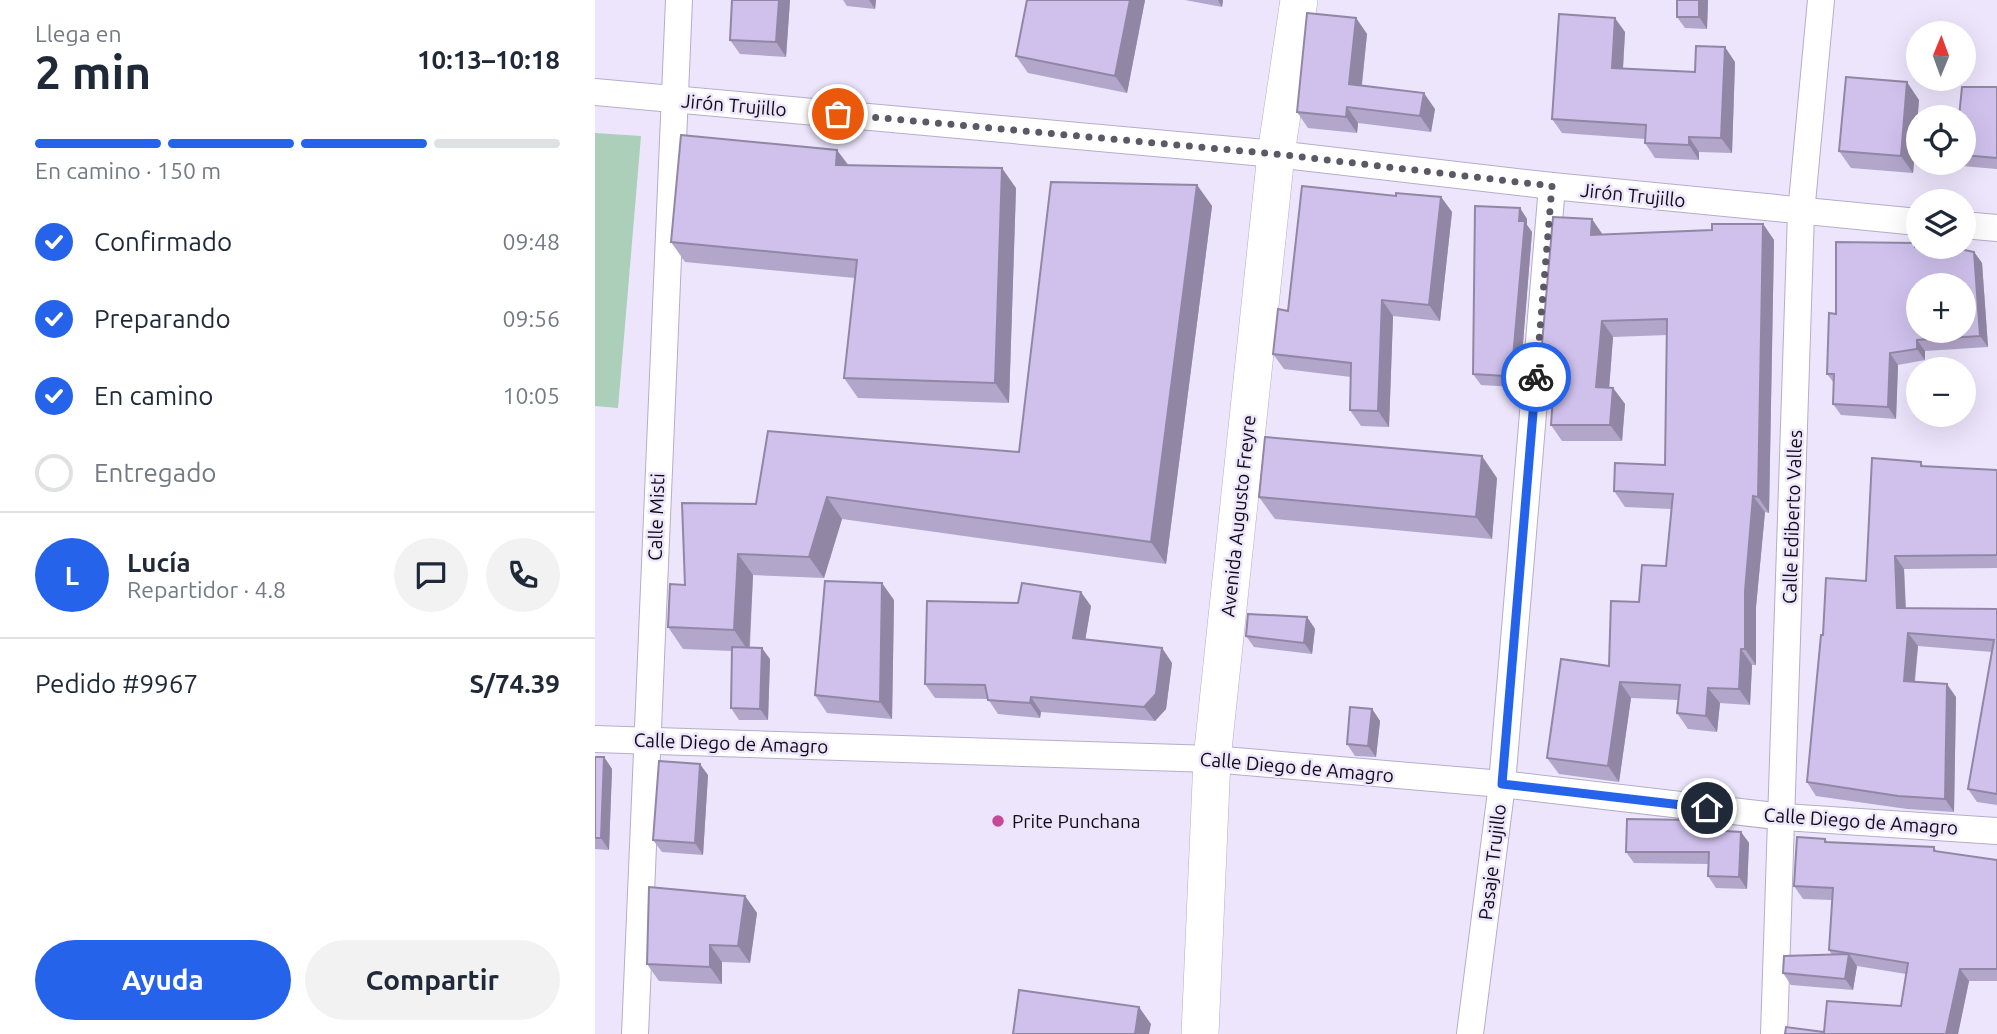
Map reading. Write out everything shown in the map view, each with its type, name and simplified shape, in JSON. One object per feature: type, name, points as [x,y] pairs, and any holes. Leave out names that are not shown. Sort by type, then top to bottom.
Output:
[{"type":"main road","name":"Avenida Augusto Freyre","points":[[1200,1034],[1212,759],[1276,154],[1299,0]]},
{"type":"street","name":"Calle Misti","points":[[635,1034],[679,0]]},
{"type":"street","name":"Calle Ediberto Valles","points":[[1774,1034],[1784,817],[1801,213],[1821,0]]},
{"type":"street","name":"Jirón Trujillo","points":[[595,92],[1276,154],[1801,213],[1906,221]]},
{"type":"street","name":"Pasaje Trujillo","points":[[1470,1034],[1502,784],[1552,186]]},
{"type":"street","points":[[1976,226],[1997,228]]},
{"type":"street","name":"Calle Diego de Amagro","points":[[595,739],[1212,759],[1502,784],[1784,817],[1997,831]]},
{"type":"green space","points":[[595,133],[641,136],[618,408],[595,406]]},
{"type":"building","points":[[732,0],[779,0],[776,42],[730,40]]},
{"type":"building","points":[[1027,0],[1130,0],[1115,76],[1016,56]]},
{"type":"building","points":[[1677,0],[1699,0],[1699,17],[1677,17]]},
{"type":"building","points":[[1307,13],[1356,18],[1349,84],[1424,93],[1420,116],[1347,107],[1346,117],[1297,112]]},
{"type":"building","points":[[1559,14],[1615,18],[1612,68],[1695,72],[1696,46],[1725,47],[1721,138],[1689,137],[1689,145],[1645,143],[1646,125],[1552,119]]},
{"type":"building","points":[[1846,77],[1906,82],[1901,156],[1839,151]]},
{"type":"building","points":[[1976,87],[1997,87],[1997,158],[1976,156],[1976,105],[1960,105],[1962,91],[1976,91]]},
{"type":"building","points":[[681,135],[837,150],[836,165],[1002,168],[995,383],[844,378],[857,260],[671,242]]},
{"type":"building","points":[[1051,182],[1197,185],[1151,542],[827,497],[809,557],[738,554],[734,630],[668,627],[670,584],[685,585],[682,503],[756,504],[768,431],[1019,452]]},
{"type":"building","points":[[1302,186],[1396,196],[1396,193],[1441,197],[1429,305],[1382,300],[1378,411],[1350,410],[1351,363],[1273,354],[1278,309],[1288,311]]},
{"type":"building","points":[[1475,206],[1520,208],[1519,221],[1525,221],[1512,369],[1507,368],[1506,376],[1473,374]]},
{"type":"building","points":[[1553,217],[1592,219],[1591,235],[1712,230],[1712,224],[1763,224],[1758,497],[1753,496],[1745,591],[1745,649],[1741,649],[1739,689],[1708,688],[1706,716],[1677,713],[1680,685],[1620,682],[1608,766],[1547,758],[1561,659],[1609,666],[1611,601],[1639,602],[1642,565],[1666,566],[1673,494],[1614,491],[1615,463],[1665,465],[1667,319],[1602,321],[1596,387],[1613,388],[1610,425],[1551,425],[1555,368],[1540,367]]},
{"type":"building","points":[[1836,242],[1906,243],[1906,259],[1974,259],[1976,273],[1906,273],[1906,343],[1917,343],[1917,349],[1890,353],[1888,407],[1833,404],[1834,374],[1827,374],[1829,313],[1836,314]]},
{"type":"building","points":[[1976,280],[1980,336],[1976,336]]},
{"type":"building","points":[[1265,437],[1482,456],[1476,517],[1259,497]]},
{"type":"building","points":[[1872,458],[1921,462],[1921,466],[1997,470],[1997,555],[1895,556],[1897,608],[1997,609],[1997,794],[1968,789],[1994,640],[1908,633],[1904,681],[1947,684],[1945,799],[1898,796],[1807,782],[1823,635],[1826,578],[1866,581]]},
{"type":"building","points":[[825,581],[882,583],[880,702],[815,695]]},
{"type":"building","points":[[1022,583],[1081,592],[1073,638],[1162,648],[1156,694],[1144,707],[1031,697],[1030,703],[988,700],[985,685],[925,684],[927,601],[1018,603]]},
{"type":"building","points":[[1248,614],[1307,617],[1304,643],[1246,636]]},
{"type":"building","points":[[732,647],[762,648],[760,709],[731,708]]},
{"type":"building","points":[[1350,707],[1372,709],[1368,746],[1347,744]]},
{"type":"building","points":[[595,757],[604,757],[601,838],[595,838]]},
{"type":"building","points":[[659,761],[700,764],[695,843],[653,840]]},
{"type":"building","points":[[1627,819],[1691,820],[1691,829],[1741,832],[1739,877],[1708,876],[1709,852],[1626,852]]},
{"type":"building","points":[[1797,837],[1825,839],[1825,842],[1934,847],[1934,851],[1997,860],[1997,969],[1960,969],[1946,1034],[1785,1034],[1786,1027],[1824,1032],[1827,1001],[1901,1006],[1908,963],[1829,950],[1833,888],[1794,886]]},
{"type":"building","points":[[649,887],[745,896],[738,946],[710,945],[710,967],[647,964]]},
{"type":"building","points":[[1849,954],[1845,979],[1783,973],[1784,956]]},
{"type":"building","points":[[1019,990],[1139,1007],[1135,1034],[1013,1034]]},
{"type":"way so far","points":[[838,114],[1276,154],[1552,186],[1536,377]]},
{"type":"place","name":"Prite Punchana","points":[[998,821]]},
{"type":"route","points":[[1536,377],[1502,784],[1707,808]]}]
